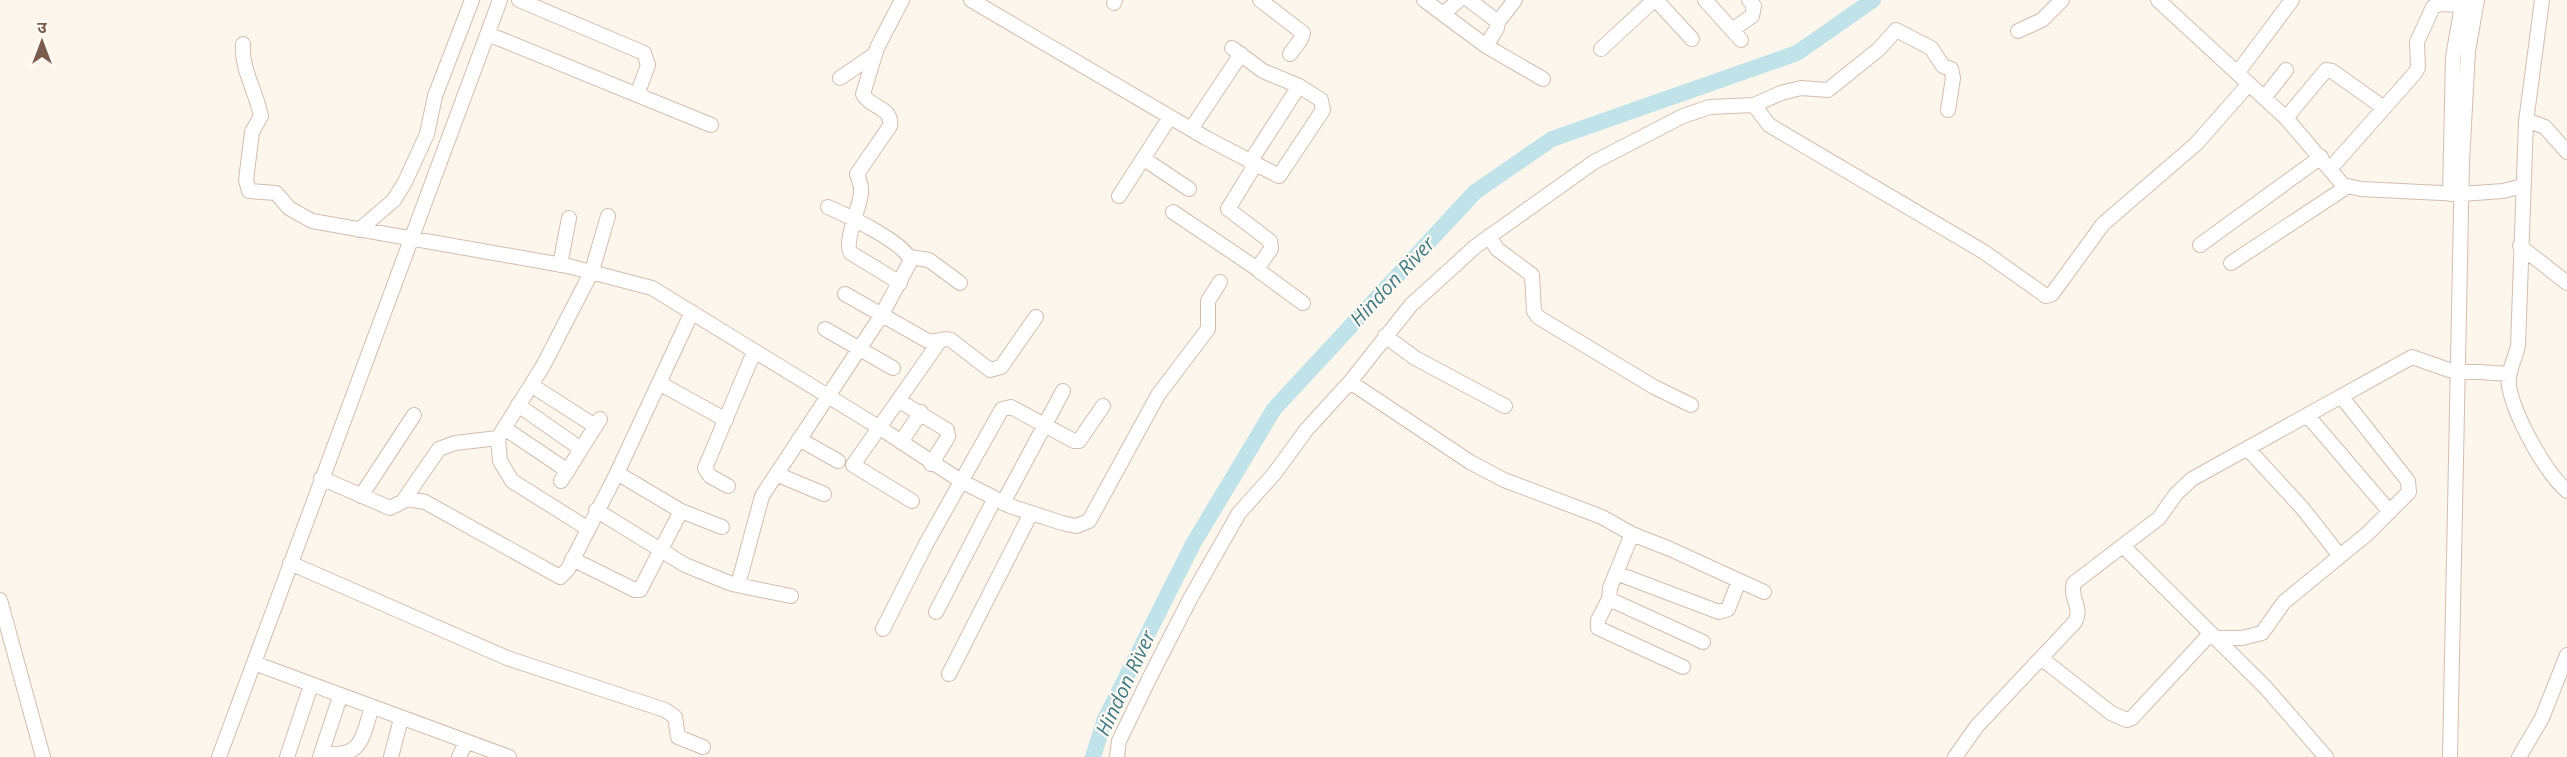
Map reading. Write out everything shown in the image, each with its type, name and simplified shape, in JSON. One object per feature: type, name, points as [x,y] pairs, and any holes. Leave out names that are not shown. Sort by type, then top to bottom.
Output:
[{"type":"street","points":[[359,230],[394,200],[405,183],[427,134],[435,96],[472,0]]},
{"type":"street","points":[[219,757],[500,0]]},
{"type":"street","points":[[519,0],[644,53],[648,65],[637,94]]},
{"type":"street","points":[[900,283],[848,249],[861,188],[857,174],[890,126],[891,119],[888,113],[864,97],[875,54],[902,0]]},
{"type":"street","points":[[970,0],[1191,129],[1279,176],[1323,110],[1321,100],[1299,86],[1272,76],[1236,51],[1191,129]]},
{"type":"street","points":[[1260,0],[1303,33],[1290,54]]},
{"type":"street","points":[[1424,0],[1486,46],[1543,79]]},
{"type":"street","points":[[1443,14],[1459,0]]},
{"type":"street","points":[[1469,0],[1498,22]]},
{"type":"street","points":[[1486,46],[1498,22],[1515,0]]},
{"type":"street","points":[[1601,49],[1655,0],[1692,39]]},
{"type":"street","points":[[1705,0],[1736,35],[1752,16],[1754,6],[1749,0]]},
{"type":"street","points":[[2018,31],[2042,20],[2062,0]]},
{"type":"street","points":[[2158,0],[2286,118],[2338,180],[2348,186],[2455,194],[2503,192],[2523,186]]},
{"type":"street","points":[[2238,72],[2292,0]]},
{"type":"street","points":[[2455,194],[2468,51],[2477,0]]},
{"type":"street","points":[[2542,0],[2526,120],[2518,346],[2509,374],[2515,407],[2548,469],[2567,491]]},
{"type":"street","points":[[2200,246],[2326,163],[2384,108],[2418,68],[2417,42],[2434,3],[2463,2],[2453,64],[2457,370],[2450,757]]},
{"type":"street","points":[[1118,757],[1119,741],[1149,679],[1226,533],[1239,513],[1274,474],[1307,429],[1350,382],[1411,305],[1489,237],[1594,162],[1683,116],[1710,107],[1754,105],[1790,90],[1828,90],[1878,49],[1896,30],[1931,48],[1943,66],[1951,69],[1953,78],[1948,110]]},
{"type":"street","points":[[488,34],[711,125]]},
{"type":"street","points":[[243,44],[243,65],[254,86],[261,116],[252,132],[246,180],[249,190],[276,193],[288,208],[312,220],[592,271],[652,288],[880,428],[960,482],[999,501],[1076,526],[1089,521],[1158,395],[1208,329],[1208,301],[1220,282]]},
{"type":"street","points":[[840,78],[875,54]]},
{"type":"street","points":[[2264,98],[2286,70]]},
{"type":"street","points":[[2286,118],[2326,70],[2332,70],[2384,108]]},
{"type":"street","points":[[1754,105],[1769,125],[1984,252],[2046,296],[2052,294],[2103,224],[2196,144],[2248,85]]},
{"type":"street","points":[[1258,270],[1271,249],[1270,241],[1228,209],[1299,86]]},
{"type":"street","points":[[1119,196],[1170,117]]},
{"type":"street","points":[[2526,120],[2545,127],[2567,152]]},
{"type":"street","points":[[1144,159],[1189,189]]},
{"type":"street","points":[[2231,263],[2348,186]]},
{"type":"street","points":[[828,207],[856,220],[906,251],[910,257]]},
{"type":"street","points":[[1173,212],[1303,303]]},
{"type":"street","points":[[587,528],[512,482],[500,461],[501,433],[531,385],[592,271],[608,216]]},
{"type":"street","points":[[560,265],[569,219]]},
{"type":"street","points":[[1489,237],[1497,249],[1532,275],[1534,311],[1538,317],[1654,387],[1691,405]]},
{"type":"street","points":[[2520,246],[2567,283]]},
{"type":"street","points":[[910,257],[925,258],[960,283]]},
{"type":"street","points":[[738,585],[762,496],[881,316],[900,283],[910,257]]},
{"type":"street","points":[[845,294],[926,340],[939,342]]},
{"type":"street","points":[[321,478],[390,508],[403,501],[415,499],[425,502],[554,576],[560,577],[564,574],[617,473],[692,312]]},
{"type":"street","points":[[912,501],[853,465],[939,342],[945,339],[951,340],[983,367],[997,370],[1036,317]]},
{"type":"street","points":[[825,329],[893,368]]},
{"type":"street","points":[[1385,336],[1423,363],[1505,406]]},
{"type":"street","points":[[728,486],[710,476],[705,468],[754,352]]},
{"type":"street","points":[[1955,757],[1977,726],[2078,616],[2078,604],[2072,590],[2074,583],[2158,518],[2176,494],[2192,479],[2412,357],[2422,358],[2439,367],[2509,374]]},
{"type":"street","points":[[1350,382],[1470,462],[1537,494],[1602,517],[1632,534],[1764,592]]},
{"type":"street","points":[[659,383],[726,420]]},
{"type":"street","points":[[403,501],[439,449],[455,443],[501,433],[564,476],[597,422],[531,385]]},
{"type":"street","points":[[936,612],[1063,391]]},
{"type":"street","points":[[2041,658],[2111,713],[2127,720],[2132,718],[2212,636],[2242,638],[2262,633],[2284,602],[2390,512],[2409,492],[2408,481],[2341,396]]},
{"type":"street","points":[[898,400],[947,430],[948,437],[931,464]]},
{"type":"street","points":[[518,405],[581,449]]},
{"type":"street","points":[[884,629],[960,482],[1002,409],[1011,407],[1079,441],[1102,406]]},
{"type":"street","points":[[901,442],[921,412]]},
{"type":"street","points":[[361,496],[414,415]]},
{"type":"street","points":[[2307,415],[2390,512]]},
{"type":"street","points":[[799,439],[838,461]]},
{"type":"street","points":[[2248,449],[2303,509],[2340,556]]},
{"type":"street","points":[[617,473],[681,511],[722,527]]},
{"type":"street","points":[[776,474],[824,494]]},
{"type":"street","points":[[596,510],[684,565],[738,585],[791,596]]},
{"type":"street","points":[[572,559],[638,591],[642,588],[681,511]]},
{"type":"street","points":[[948,674],[1031,513]]},
{"type":"street","points":[[1632,534],[1616,573],[1609,599],[1598,620],[1598,628],[1683,667]]},
{"type":"street","points":[[2123,546],[2266,688],[2326,757]]},
{"type":"street","points":[[290,563],[507,658],[665,710],[675,717],[678,737],[702,747]]},
{"type":"street","points":[[1616,573],[1719,612],[1728,609],[1739,581]]},
{"type":"street","points":[[1609,599],[1703,642]]},
{"type":"street","points":[[0,600],[43,757]]},
{"type":"street","points":[[2518,757],[2542,718],[2567,655]]},
{"type":"street","points":[[254,663],[340,697],[510,757]]},
{"type":"street","points":[[287,757],[311,685]]},
{"type":"street","points":[[340,697],[320,756],[336,756],[355,752],[372,707]]},
{"type":"street","points":[[391,757],[401,719]]},
{"type":"street","points":[[459,757],[466,742]]},
{"type":"waterway","name":"Hindon River","points":[[1093,757],[1105,719],[1193,544],[1274,409],[1475,192],[1552,139],[1797,53],[1873,0]]}]
